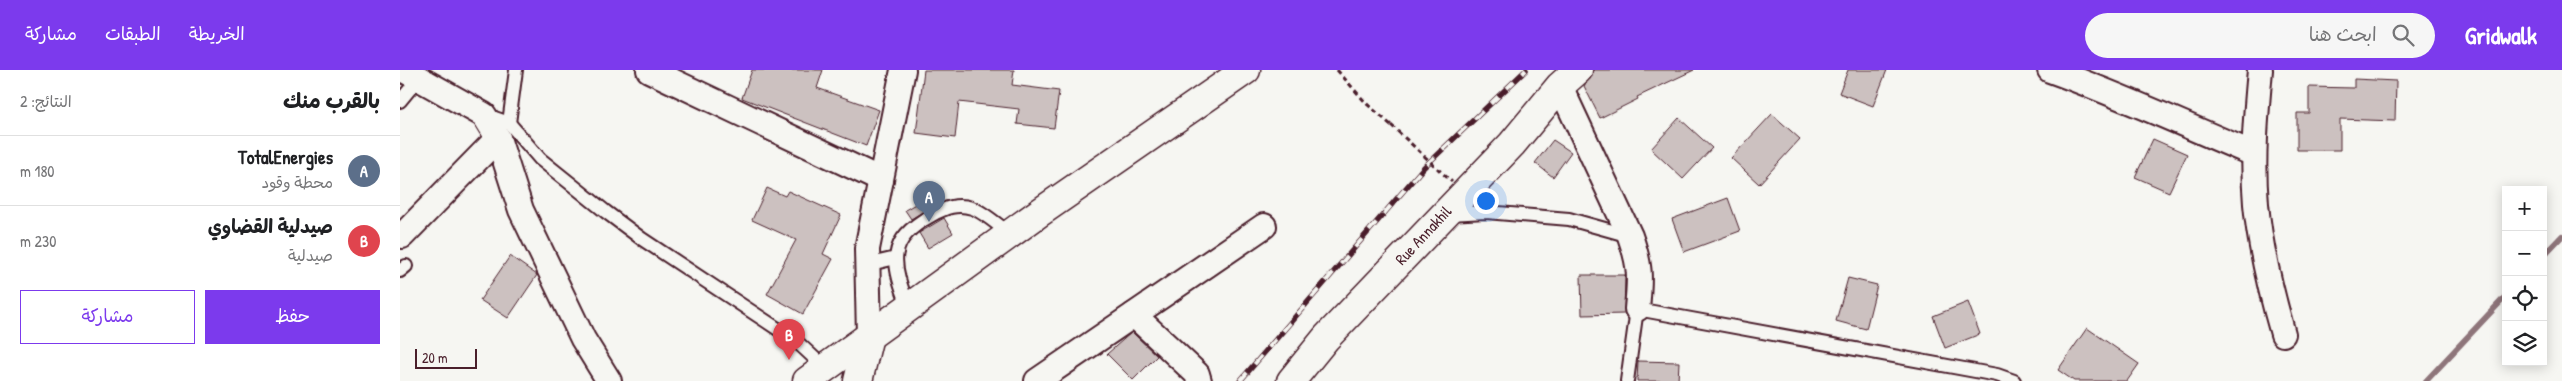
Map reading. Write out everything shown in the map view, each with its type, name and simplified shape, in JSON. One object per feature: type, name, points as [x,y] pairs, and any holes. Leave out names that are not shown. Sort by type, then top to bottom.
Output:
[{"type":"main road","points":[[816,375],[1010,234],[1246,70]]},
{"type":"main road","name":"Rue Annakhil","points":[[1291,381],[1326,338],[1512,144],[1569,78]]},
{"type":"main road","points":[[858,381],[869,336]]},
{"type":"main road","points":[[869,336],[878,381]]},
{"type":"street","points":[[649,70],[881,180]]},
{"type":"street","points":[[869,336],[866,265],[868,241],[903,70]]},
{"type":"street","points":[[2050,70],[2129,99],[2186,127],[2254,154]]},
{"type":"street","points":[[2260,70],[2254,154],[2256,204],[2270,286],[2283,334]]},
{"type":"street","points":[[411,74],[484,115],[503,131],[521,210],[583,339],[609,381]]},
{"type":"street","points":[[1569,78],[1630,236],[1641,272],[1637,309]]},
{"type":"street","points":[[402,236],[503,131]]},
{"type":"street","points":[[1037,381],[1063,374],[1134,314],[1264,226]]},
{"type":"street","points":[[1134,314],[1197,374],[1199,381]]},
{"type":"lane","points":[[516,70],[503,131],[642,239],[796,341],[816,375]]},
{"type":"lane","points":[[400,101],[411,74]]},
{"type":"lane","points":[[908,308],[896,272],[896,258],[903,236],[914,225],[948,206],[972,208],[1010,234]]},
{"type":"lane","points":[[1442,215],[1486,212],[1569,219],[1630,236]]},
{"type":"lane","points":[[866,265],[896,258]]},
{"type":"lane","points":[[1627,381],[1637,309],[1997,375],[2014,381]]},
{"type":"path","points":[[1337,70],[1368,104],[1452,182]]},
{"type":"building","points":[[752,70],[823,70],[817,88],[879,110],[866,146],[742,98]]},
{"type":"building","points":[[924,70],[1014,70],[1012,85],[1059,91],[1054,128],[1017,124],[1019,109],[959,102],[955,138],[916,133]]},
{"type":"building","points":[[1594,70],[1694,70],[1637,97],[1638,99],[1600,118],[1584,86]]},
{"type":"building","points":[[1848,70],[1887,70],[1873,106],[1839,93]]},
{"type":"building","points":[[2354,79],[2396,81],[2395,121],[2340,119],[2340,150],[2297,150],[2297,113],[2309,113],[2309,87],[2354,88]]},
{"type":"building","points":[[1772,114],[1800,139],[1759,184],[1731,158]]},
{"type":"building","points":[[1679,118],[1712,148],[1683,179],[1651,149]]},
{"type":"building","points":[[2153,139],[2187,154],[2169,192],[2135,177]]},
{"type":"building","points":[[1553,140],[1571,152],[1553,177],[1535,163]]},
{"type":"building","points":[[767,188],[785,196],[788,191],[841,215],[823,254],[833,259],[803,314],[767,294],[796,240],[752,220]]},
{"type":"building","points":[[931,195],[936,204],[911,219],[905,210]]},
{"type":"building","points":[[1728,198],[1740,231],[1684,252],[1672,219]]},
{"type":"building","points":[[944,218],[953,233],[928,248],[919,233]]},
{"type":"building","points":[[510,256],[537,275],[508,318],[480,300]]},
{"type":"building","points":[[1581,275],[1625,275],[1624,314],[1582,315]]},
{"type":"building","points":[[1848,278],[1877,285],[1866,329],[1836,321]]},
{"type":"building","points":[[1968,302],[1980,334],[1945,348],[1933,316]]},
{"type":"building","points":[[2087,328],[2139,364],[2127,381],[2074,381],[2058,370]]},
{"type":"building","points":[[1132,332],[1157,356],[1133,380],[1107,354]]},
{"type":"building","points":[[1638,361],[1679,362],[1678,381],[1637,381]]},
{"type":"waterway","points":[[2547,252],[2562,236]]},
{"type":"waterway","points":[[2426,381],[2502,300]]},
{"type":"railway","points":[[1240,381],[1424,167],[1526,70]]},
{"type":"place","name":"TotalEnergies","points":[[929,222]]},
{"type":"place","name":"صيدلية القضاوي","points":[[789,360]]}]
